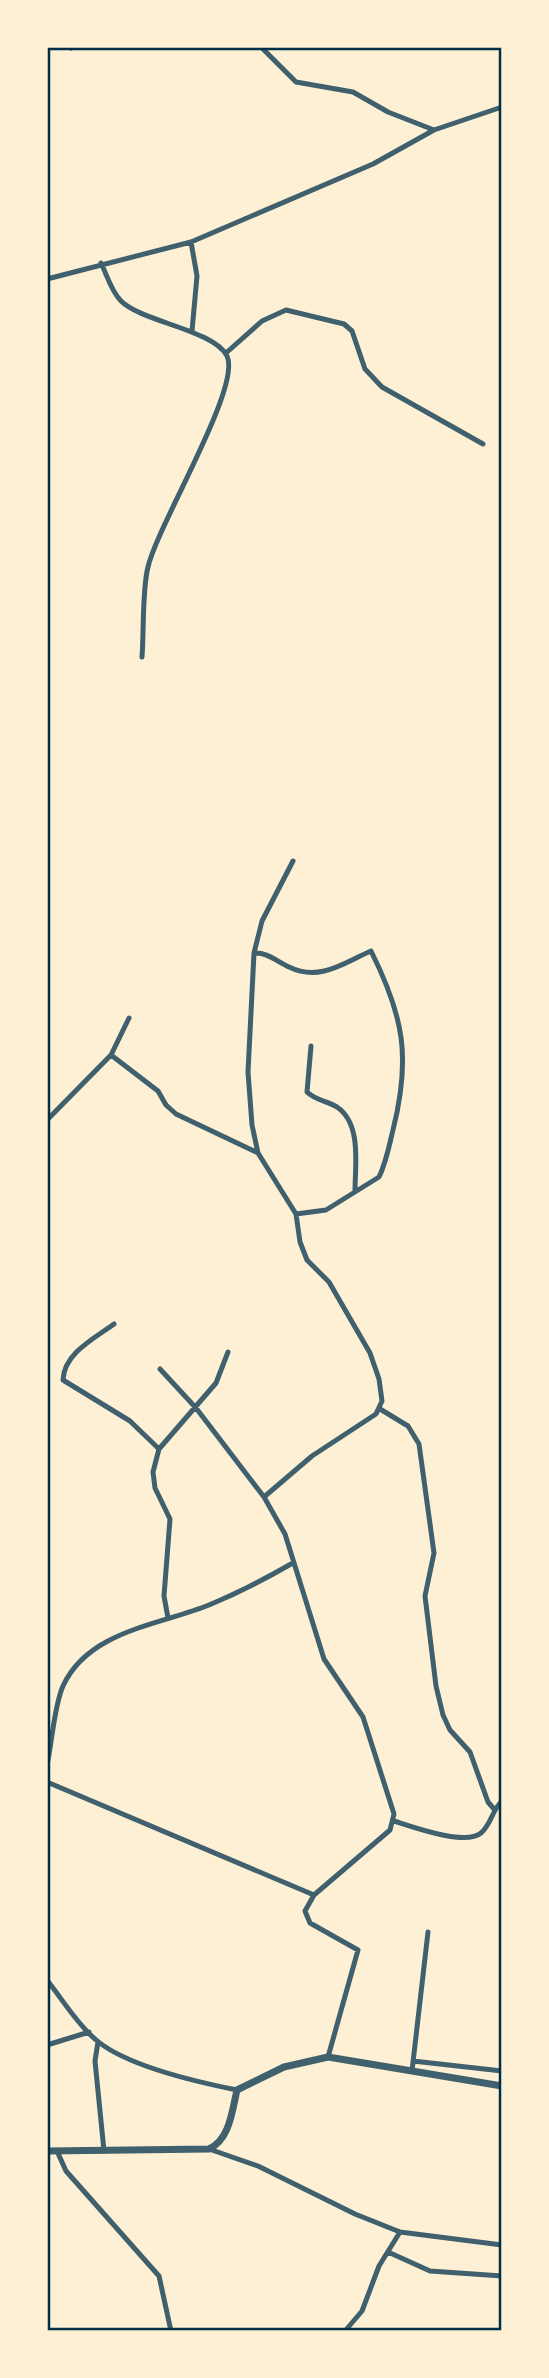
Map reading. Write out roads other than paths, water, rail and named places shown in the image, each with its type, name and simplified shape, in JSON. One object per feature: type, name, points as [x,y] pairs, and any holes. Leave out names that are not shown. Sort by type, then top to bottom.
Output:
[{"type":"street","points":[[261,47],[296,82],[353,92],[388,112],[434,130]]},
{"type":"street","points":[[47,279],[191,242],[373,164],[434,130],[502,107]]},
{"type":"street","points":[[191,242],[197,276],[192,331]]},
{"type":"street","points":[[101,263],[122,302],[161,321],[192,331],[226,354],[229,371],[222,401],[148,567],[142,657]]},
{"type":"street","points":[[226,354],[262,321],[286,310],[344,324],[352,331],[365,369],[382,387],[483,444]]},
{"type":"street","points":[[293,861],[262,921],[254,953],[248,1072],[258,1153],[296,1214],[300,1242],[307,1260],[329,1282],[370,1353],[379,1379],[380,1409]]},
{"type":"street","points":[[254,953],[264,953],[292,969],[308,974],[326,973],[371,951],[385,979],[398,1016],[405,1062],[383,1170],[379,1177],[326,1210],[296,1214]]},
{"type":"street","points":[[47,1120],[111,1055],[129,1018]]},
{"type":"street","points":[[311,1046],[307,1092],[334,1105],[349,1123],[356,1156],[355,1191]]},
{"type":"street","points":[[111,1055],[158,1091],[166,1105],[176,1114],[258,1153]]},
{"type":"street","points":[[114,1324],[83,1345],[64,1372],[63,1380],[130,1422],[159,1450]]},
{"type":"street","points":[[167,1618],[164,1596],[170,1519],[155,1488],[153,1472],[159,1450],[216,1383],[228,1352]]},
{"type":"street","points":[[160,1369],[196,1408],[264,1497],[285,1534],[291,1564],[324,1658],[363,1717],[394,1821],[390,1830],[314,1895],[304,1911],[306,1920],[358,1950],[328,2057]]},
{"type":"street","points":[[264,1497],[312,1456],[380,1409]]},
{"type":"street","points":[[380,1409],[408,1426],[419,1444],[434,1553],[425,1596],[436,1686],[443,1715],[450,1730],[470,1752],[488,1802],[494,1809]]},
{"type":"street","points":[[47,1765],[62,1688],[79,1660],[109,1639],[254,1586],[291,1564]]},
{"type":"street","points":[[47,1782],[314,1895]]},
{"type":"street","points":[[394,1821],[450,1836],[472,1838],[485,1829],[494,1809],[502,1801]]},
{"type":"street","points":[[412,2071],[428,1932]]},
{"type":"street","points":[[47,1980],[89,2032],[106,2048],[176,2076],[237,2090],[284,2067],[328,2057],[502,2086]]},
{"type":"street","points":[[47,2045],[89,2032]]},
{"type":"street","points":[[98,2042],[95,2061],[104,2151]]},
{"type":"street","points":[[413,2061],[502,2071]]},
{"type":"street","points":[[209,2149],[221,2140],[227,2129],[237,2090]]},
{"type":"street","points":[[47,2151],[209,2149],[258,2166],[355,2214],[400,2232],[502,2245]]},
{"type":"street","points":[[57,2151],[66,2171],[159,2276],[171,2331]]},
{"type":"street","points":[[345,2331],[362,2311],[388,2252],[400,2232]]},
{"type":"street","points":[[388,2252],[430,2271],[502,2276]]}]
